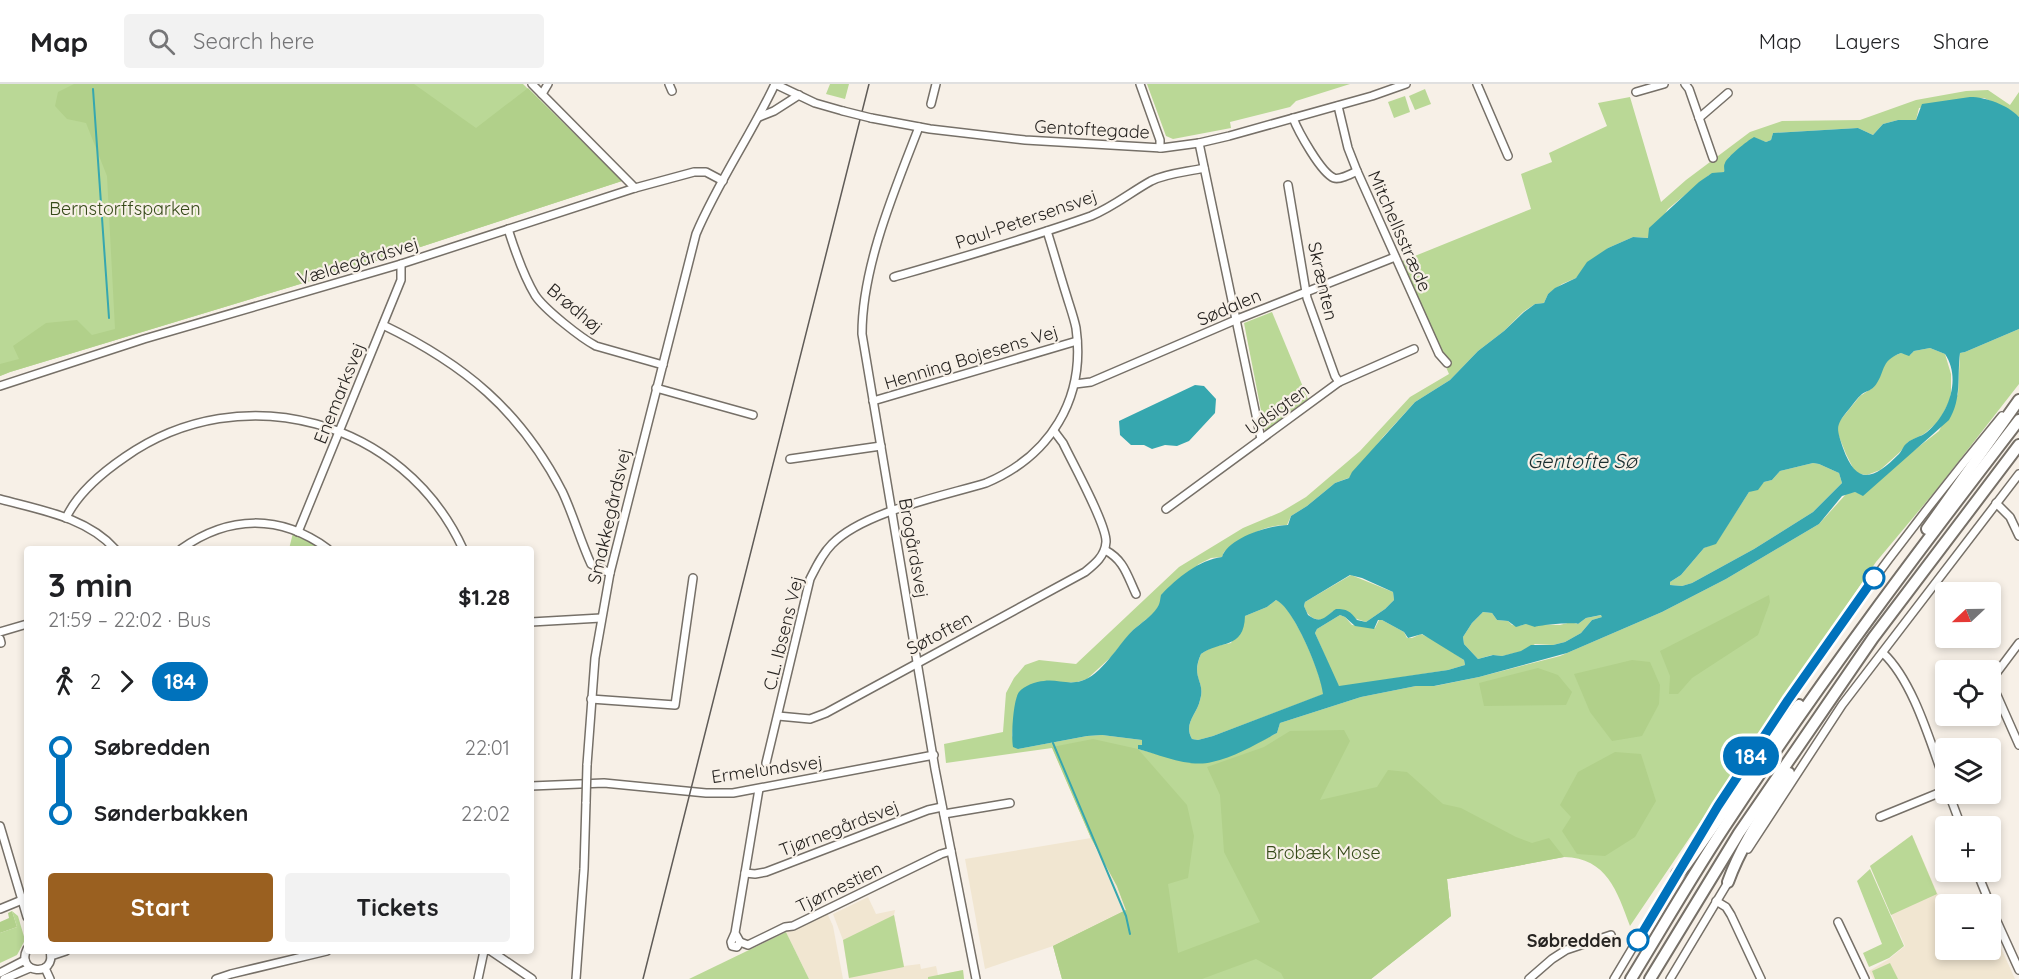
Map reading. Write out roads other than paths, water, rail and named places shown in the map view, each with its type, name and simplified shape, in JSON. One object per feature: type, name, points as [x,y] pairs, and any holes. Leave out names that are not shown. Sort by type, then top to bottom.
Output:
[{"type":"highway","points":[[1918,551],[1920,538],[2019,400]]},
{"type":"highway","points":[[1631,979],[1730,818],[1840,657],[2019,420]]},
{"type":"highway","points":[[1650,979],[1739,833],[1873,638],[2019,445]]},
{"type":"highway","points":[[1677,874],[1685,866],[1833,657],[1840,657]]},
{"type":"highway","points":[[1728,882],[1735,863],[1755,828],[1809,741],[1812,729]]},
{"type":"street","points":[[532,84],[635,188]]},
{"type":"street","points":[[542,94],[548,84]]},
{"type":"street","name":"Gentoftegade","points":[[775,84],[815,103],[871,118],[919,127],[1025,140],[1160,148],[1199,143],[1338,106],[1406,84]]},
{"type":"street","name":"Smakkegårdsvej","points":[[576,979],[584,869],[586,765],[591,699],[601,618],[610,573],[696,234],[710,201],[759,117],[775,84]]},
{"type":"street","points":[[931,104],[936,84]]},
{"type":"street","points":[[1140,84],[1157,130],[1160,148]]},
{"type":"street","points":[[1477,84],[1508,156]]},
{"type":"street","points":[[1636,92],[1664,84]]},
{"type":"street","points":[[1685,84],[1713,158]]},
{"type":"street","points":[[1699,118],[1728,93]]},
{"type":"street","points":[[759,117],[774,111],[799,95]]},
{"type":"street","name":"Mitchellsstræde","points":[[1338,106],[1357,171],[1438,354],[1447,363]]},
{"type":"street","points":[[1293,118],[1307,146],[1331,176],[1338,178],[1357,171]]},
{"type":"street","name":"Brogårdsvej","points":[[919,127],[883,224],[864,305],[862,334],[943,811],[976,979]]},
{"type":"street","points":[[1199,143],[1260,439]]},
{"type":"street","name":"Paul-Petersensvej","points":[[894,277],[1047,231],[1106,210],[1152,181],[1204,168]]},
{"type":"street","name":"Vældegårdsvej","points":[[0,386],[144,339],[401,264],[635,188],[694,172],[706,172],[723,181]]},
{"type":"street","name":"Skrænten","points":[[1288,184],[1306,291],[1339,382]]},
{"type":"street","name":"Brødhøj","points":[[508,229],[529,284],[542,302],[587,341],[596,346],[663,365]]},
{"type":"street","name":"C.L. Ibsens Vej","points":[[765,763],[810,579],[819,561],[832,544],[847,531],[869,519],[1002,476],[1019,466],[1038,450],[1054,431],[1075,384],[1078,359],[1076,327],[1047,231]]},
{"type":"street","name":"Sødalen","points":[[1075,384],[1090,382],[1306,291],[1395,257]]},
{"type":"street","name":"Enemarksvej","points":[[298,532],[401,280],[401,264]]},
{"type":"street","points":[[383,325],[447,359],[476,381],[512,416],[549,467],[563,494],[591,564],[610,573]]},
{"type":"street","name":"Henning Bojesens Vej","points":[[873,401],[1077,341]]},
{"type":"street","name":"Udsigten","points":[[1166,509],[1339,382],[1414,349]]},
{"type":"street","points":[[656,388],[753,415]]},
{"type":"street","points":[[1614,979],[1718,806],[1782,709],[1877,573],[1968,456],[2019,395]]},
{"type":"street","points":[[66,518],[92,483],[110,467],[158,437],[212,419],[264,416],[312,422],[340,432],[398,464],[438,506],[462,546]]},
{"type":"street","points":[[1054,431],[1063,443],[1102,524],[1106,540],[1104,550],[1116,556],[1122,564],[1136,594]]},
{"type":"street","points":[[790,459],[881,446]]},
{"type":"street","points":[[1670,979],[1716,901],[1842,705],[2019,474]]},
{"type":"street","points":[[0,499],[66,518],[97,533],[112,546]]},
{"type":"street","points":[[1996,503],[2010,517],[2019,536]]},
{"type":"street","points":[[186,546],[220,527],[258,522],[298,532],[323,546]]},
{"type":"street","name":"Søtoften","points":[[778,716],[810,719],[826,713],[1085,573],[1098,562],[1104,550]]},
{"type":"street","points":[[591,699],[675,705],[693,579]]},
{"type":"street","points":[[534,622],[601,618]]},
{"type":"street","points":[[0,632],[24,625]]},
{"type":"street","points":[[2019,643],[1992,679],[1992,684],[2019,745]]},
{"type":"street","points":[[1883,653],[1898,670],[1919,714],[1935,756]]},
{"type":"street","name":"Ermelundsvej","points":[[534,786],[604,783],[706,793],[733,793],[934,755]]},
{"type":"street","points":[[745,873],[759,789]]},
{"type":"street","points":[[1880,817],[1935,796]]},
{"type":"street","name":"Tjørnegårdsvej","points":[[745,873],[765,872],[928,810],[943,811],[1010,803]]},
{"type":"street","points":[[0,826],[24,907]]},
{"type":"street","name":"Tjørnestien","points":[[745,873],[734,936],[745,946],[793,926],[951,851]]},
{"type":"street","points":[[0,909],[22,900]]},
{"type":"street","points":[[1716,901],[1726,907],[1731,915],[1761,979]]},
{"type":"street","points":[[1838,922],[1865,979]]},
{"type":"street","points":[[2001,930],[2019,970]]},
{"type":"street","points":[[1529,979],[1551,959],[1566,950],[1611,936]]},
{"type":"street","points":[[26,954],[25,960],[30,968]]},
{"type":"street","points":[[4,979],[30,968],[37,970],[45,968],[50,963],[50,954]]},
{"type":"street","points":[[216,979],[314,954]]},
{"type":"street","points":[[478,979],[483,954]]},
{"type":"street","points":[[495,954],[532,979]]},
{"type":"street","points":[[0,973],[25,960]]},
{"type":"street","points":[[45,968],[50,979]]},
{"type":"water","name":"Gentofte Sø","points":[[1976,97],[2003,105],[2019,117],[2019,329],[1960,353],[1956,404],[1949,420],[1863,496],[1855,492],[1842,496],[1819,524],[1726,579],[1662,612],[1567,653],[1479,677],[1361,697],[1280,723],[1277,733],[1221,760],[1203,763],[1184,762],[1138,749],[1138,745],[1142,745],[1142,740],[1102,735],[1018,749],[1013,747],[1014,710],[1021,690],[1041,681],[1081,681],[1095,673],[1133,630],[1155,611],[1161,595],[1181,576],[1205,562],[1222,557],[1232,544],[1250,534],[1271,527],[1288,525],[1291,516],[1335,483],[1349,478],[1415,402],[1450,380],[1478,351],[1524,312],[1535,304],[1544,303],[1548,294],[1555,288],[1576,278],[1587,262],[1608,248],[1633,237],[1648,238],[1649,228],[1699,182],[1712,173],[1724,172],[1727,160],[1751,139],[1754,137],[1766,142],[1771,140],[1773,133],[1858,128],[1873,135],[1883,124],[1898,120],[1916,120],[1922,104]],"holes":[[[1930,348],[1945,354],[1952,374],[1950,396],[1946,406],[1934,425],[1925,434],[1907,443],[1890,463],[1874,473],[1860,474],[1848,460],[1843,448],[1838,431],[1839,423],[1859,397],[1878,382],[1889,360],[1901,353],[1909,356],[1914,351]],[[1813,463],[1839,473],[1842,483],[1813,512],[1754,549],[1692,583],[1682,586],[1670,585],[1670,582],[1681,575],[1704,548],[1716,544],[1749,492],[1758,490],[1764,482],[1772,480],[1780,471]],[[1350,575],[1393,592],[1394,600],[1366,622],[1357,620],[1348,611],[1340,609],[1336,609],[1323,618],[1313,618],[1308,615],[1304,606],[1305,602]],[[1276,600],[1283,606],[1291,615],[1306,642],[1323,694],[1213,736],[1198,740],[1192,739],[1189,729],[1201,694],[1197,674],[1201,654],[1236,639],[1244,627],[1245,616],[1267,607]],[[1483,612],[1492,613],[1497,620],[1508,621],[1516,627],[1526,624],[1535,627],[1578,624],[1586,618],[1601,615],[1602,617],[1592,620],[1581,633],[1565,642],[1553,645],[1531,645],[1521,651],[1478,659],[1464,644],[1463,637]],[[1340,615],[1355,626],[1374,629],[1378,620],[1382,620],[1404,632],[1408,638],[1422,634],[1464,660],[1465,665],[1448,670],[1339,686],[1315,633],[1317,629]]]},
{"type":"water","points":[[1195,385],[1204,386],[1216,399],[1215,413],[1189,441],[1177,446],[1165,445],[1152,449],[1144,445],[1131,445],[1120,435],[1119,421]]},
{"type":"waterway","points":[[93,89],[109,318]]},
{"type":"waterway","points":[[1053,743],[1126,916],[1130,934]]},
{"type":"tram line","points":[[643,979],[869,84]]},
{"type":"place","name":"Søbredden","points":[[1638,940]]},
{"type":"park label","name":"Bernstorffsparken","points":[[125,208]]},
{"type":"park label","name":"Brobæk Mose","points":[[1323,852]]}]
